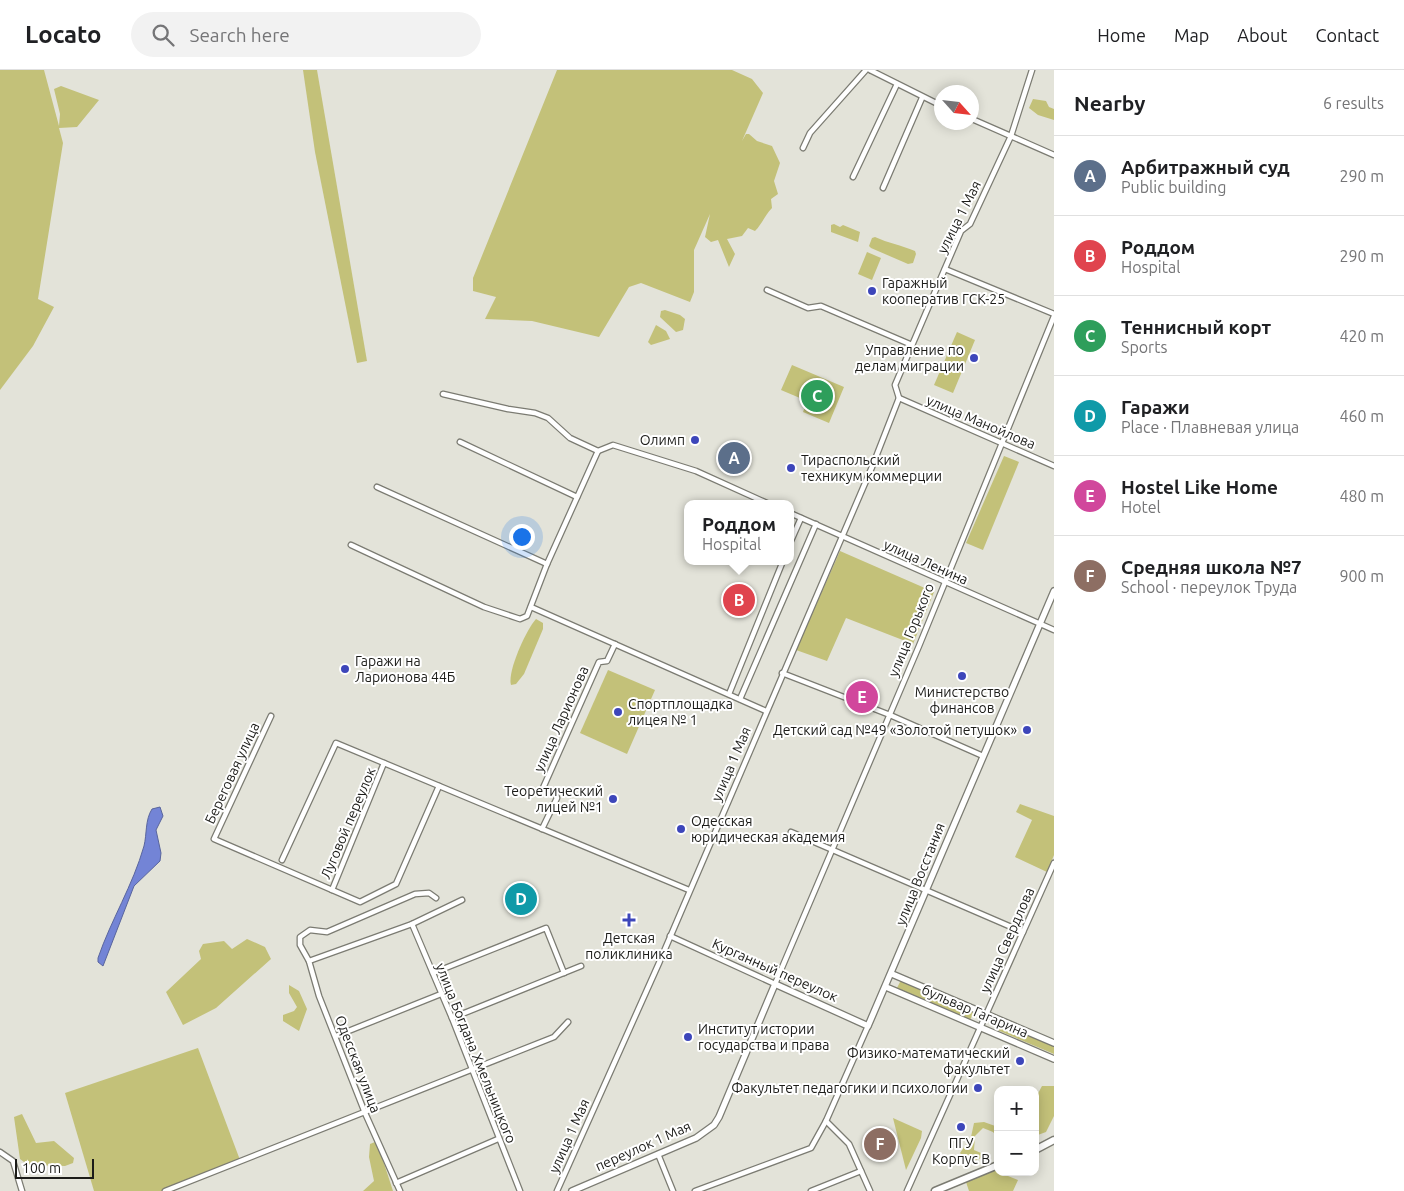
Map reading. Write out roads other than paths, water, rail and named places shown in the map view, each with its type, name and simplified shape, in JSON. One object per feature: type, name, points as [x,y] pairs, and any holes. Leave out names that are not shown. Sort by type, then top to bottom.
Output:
[{"type":"main road","points":[[1039,1148],[1054,1140]]},
{"type":"main road","points":[[935,1191],[994,1167]]},
{"type":"street","points":[[803,148],[810,133],[866,70]]},
{"type":"street","points":[[870,70],[934,103]]},
{"type":"street","name":"улица 1 Мая","points":[[557,1191],[670,936],[842,536],[899,398],[895,385],[961,231],[970,224],[1011,136],[1032,70]]},
{"type":"street","points":[[853,178],[897,84]]},
{"type":"street","points":[[883,188],[922,98]]},
{"type":"street","points":[[979,122],[1054,155]]},
{"type":"street","points":[[945,269],[1054,315]]},
{"type":"street","points":[[767,290],[808,308],[821,306],[912,345]]},
{"type":"street","name":"улица Горького","points":[[719,1118],[890,715],[1054,315]]},
{"type":"street","points":[[443,394],[508,409],[535,413],[548,418],[570,438],[598,451]]},
{"type":"street","name":"улица Манойлова","points":[[899,398],[1054,466]]},
{"type":"street","points":[[460,442],[577,497]]},
{"type":"street","points":[[351,545],[484,607],[509,617],[520,619],[527,616],[547,564],[598,451],[613,445],[696,471],[760,500]]},
{"type":"street","points":[[377,487],[547,564]]},
{"type":"street","name":"улица Ленина","points":[[794,515],[1054,630]]},
{"type":"street","points":[[794,534],[801,518]]},
{"type":"street","points":[[740,699],[816,524]]},
{"type":"street","points":[[729,694],[781,565]]},
{"type":"street","name":"улица Восстания","points":[[695,1191],[811,1148],[826,1121],[892,974],[982,756],[1054,591]]},
{"type":"street","points":[[531,607],[766,711]]},
{"type":"street","name":"улица Ларионова","points":[[542,829],[557,798],[554,792],[543,788],[598,662],[607,661],[615,644]]},
{"type":"street","points":[[782,673],[890,715],[982,756]]},
{"type":"street","name":"Береговая улица","points":[[271,716],[214,839],[332,890]]},
{"type":"street","points":[[282,860],[336,743],[689,890]]},
{"type":"street","name":"Луговой переулок","points":[[332,890],[384,763]]},
{"type":"street","points":[[332,890],[360,902],[396,884],[439,786]]},
{"type":"street","points":[[791,832],[1024,932]]},
{"type":"street","name":"улица Свердлова","points":[[907,1191],[1054,863]]},
{"type":"street","name":"Одесская улица","points":[[400,1191],[365,1113],[312,977],[310,961],[300,945],[300,937],[310,930],[327,932],[415,894],[429,893],[436,898]]},
{"type":"street","points":[[310,961],[412,924],[462,900]]},
{"type":"street","name":"улица Богдана Хмельницкого","points":[[412,924],[452,1018],[520,1191]]},
{"type":"street","points":[[433,973],[546,928],[564,973]]},
{"type":"street","name":"Курганный переулок","points":[[670,936],[868,1026]]},
{"type":"street","points":[[452,1018],[581,966]]},
{"type":"street","name":"бульвар Гагарина","points":[[892,974],[1054,1043]]},
{"type":"street","name":"бульвар Гагарина","points":[[886,987],[1054,1058]]},
{"type":"street","points":[[336,1036],[441,994]]},
{"type":"street","points":[[165,1191],[240,1160],[365,1113],[554,1036],[568,1022]]},
{"type":"street","name":"переулок 1 Мая","points":[[572,1191],[696,1138],[714,1126],[719,1118]]},
{"type":"street","points":[[826,1121],[848,1144],[870,1191]]},
{"type":"street","points":[[396,1183],[498,1139]]},
{"type":"street","points":[[0,1152],[12,1161],[22,1191]]},
{"type":"street","points":[[658,1154],[673,1191]]},
{"type":"street","points":[[811,1191],[861,1171]]},
{"type":"water","points":[[160,807],[163,816],[156,830],[161,853],[160,861],[134,886],[103,966],[98,962],[98,958],[139,860],[144,846],[150,813],[152,809]]},
{"type":"place","name":"Гаражный кооператив ГСК-25","points":[[872,291]]},
{"type":"place","name":"Управление по делам миграции","points":[[974,358]]},
{"type":"place","name":"Теннисный корт","points":[[817,396]]},
{"type":"place","name":"Олимп","points":[[695,440]]},
{"type":"place","name":"Арбитражный суд","points":[[734,458]]},
{"type":"place","name":"Тираспольский техникум коммерции","points":[[791,468]]},
{"type":"place","name":"Роддом","points":[[739,600]]},
{"type":"place","name":"Гаражи на Ларионова 44Б","points":[[345,669]]},
{"type":"place","name":"Министерство финансов","points":[[962,676]]},
{"type":"place","name":"Hostel Like Home","points":[[862,697]]},
{"type":"place","name":"Спортплощадка лицея № 1","points":[[618,712]]},
{"type":"place","name":"Детский сад №49 «Золотой петушок»","points":[[1027,730]]},
{"type":"place","name":"Теоретический лицей №1","points":[[613,799]]},
{"type":"place","name":"Одесская юридическая академия","points":[[681,829]]},
{"type":"place","name":"Гаражи","points":[[521,899]]},
{"type":"place","name":"Детская поликлиника","points":[[629,920]]},
{"type":"place","name":"Институт истории государства и права","points":[[688,1037]]},
{"type":"place","name":"Физико-математический факультет","points":[[1020,1061]]},
{"type":"place","name":"Факультет педагогики и психологии","points":[[978,1088]]},
{"type":"place","name":"ПГУ Корпус В","points":[[961,1127]]},
{"type":"place","name":"Средняя школа №7","points":[[880,1144]]}]
